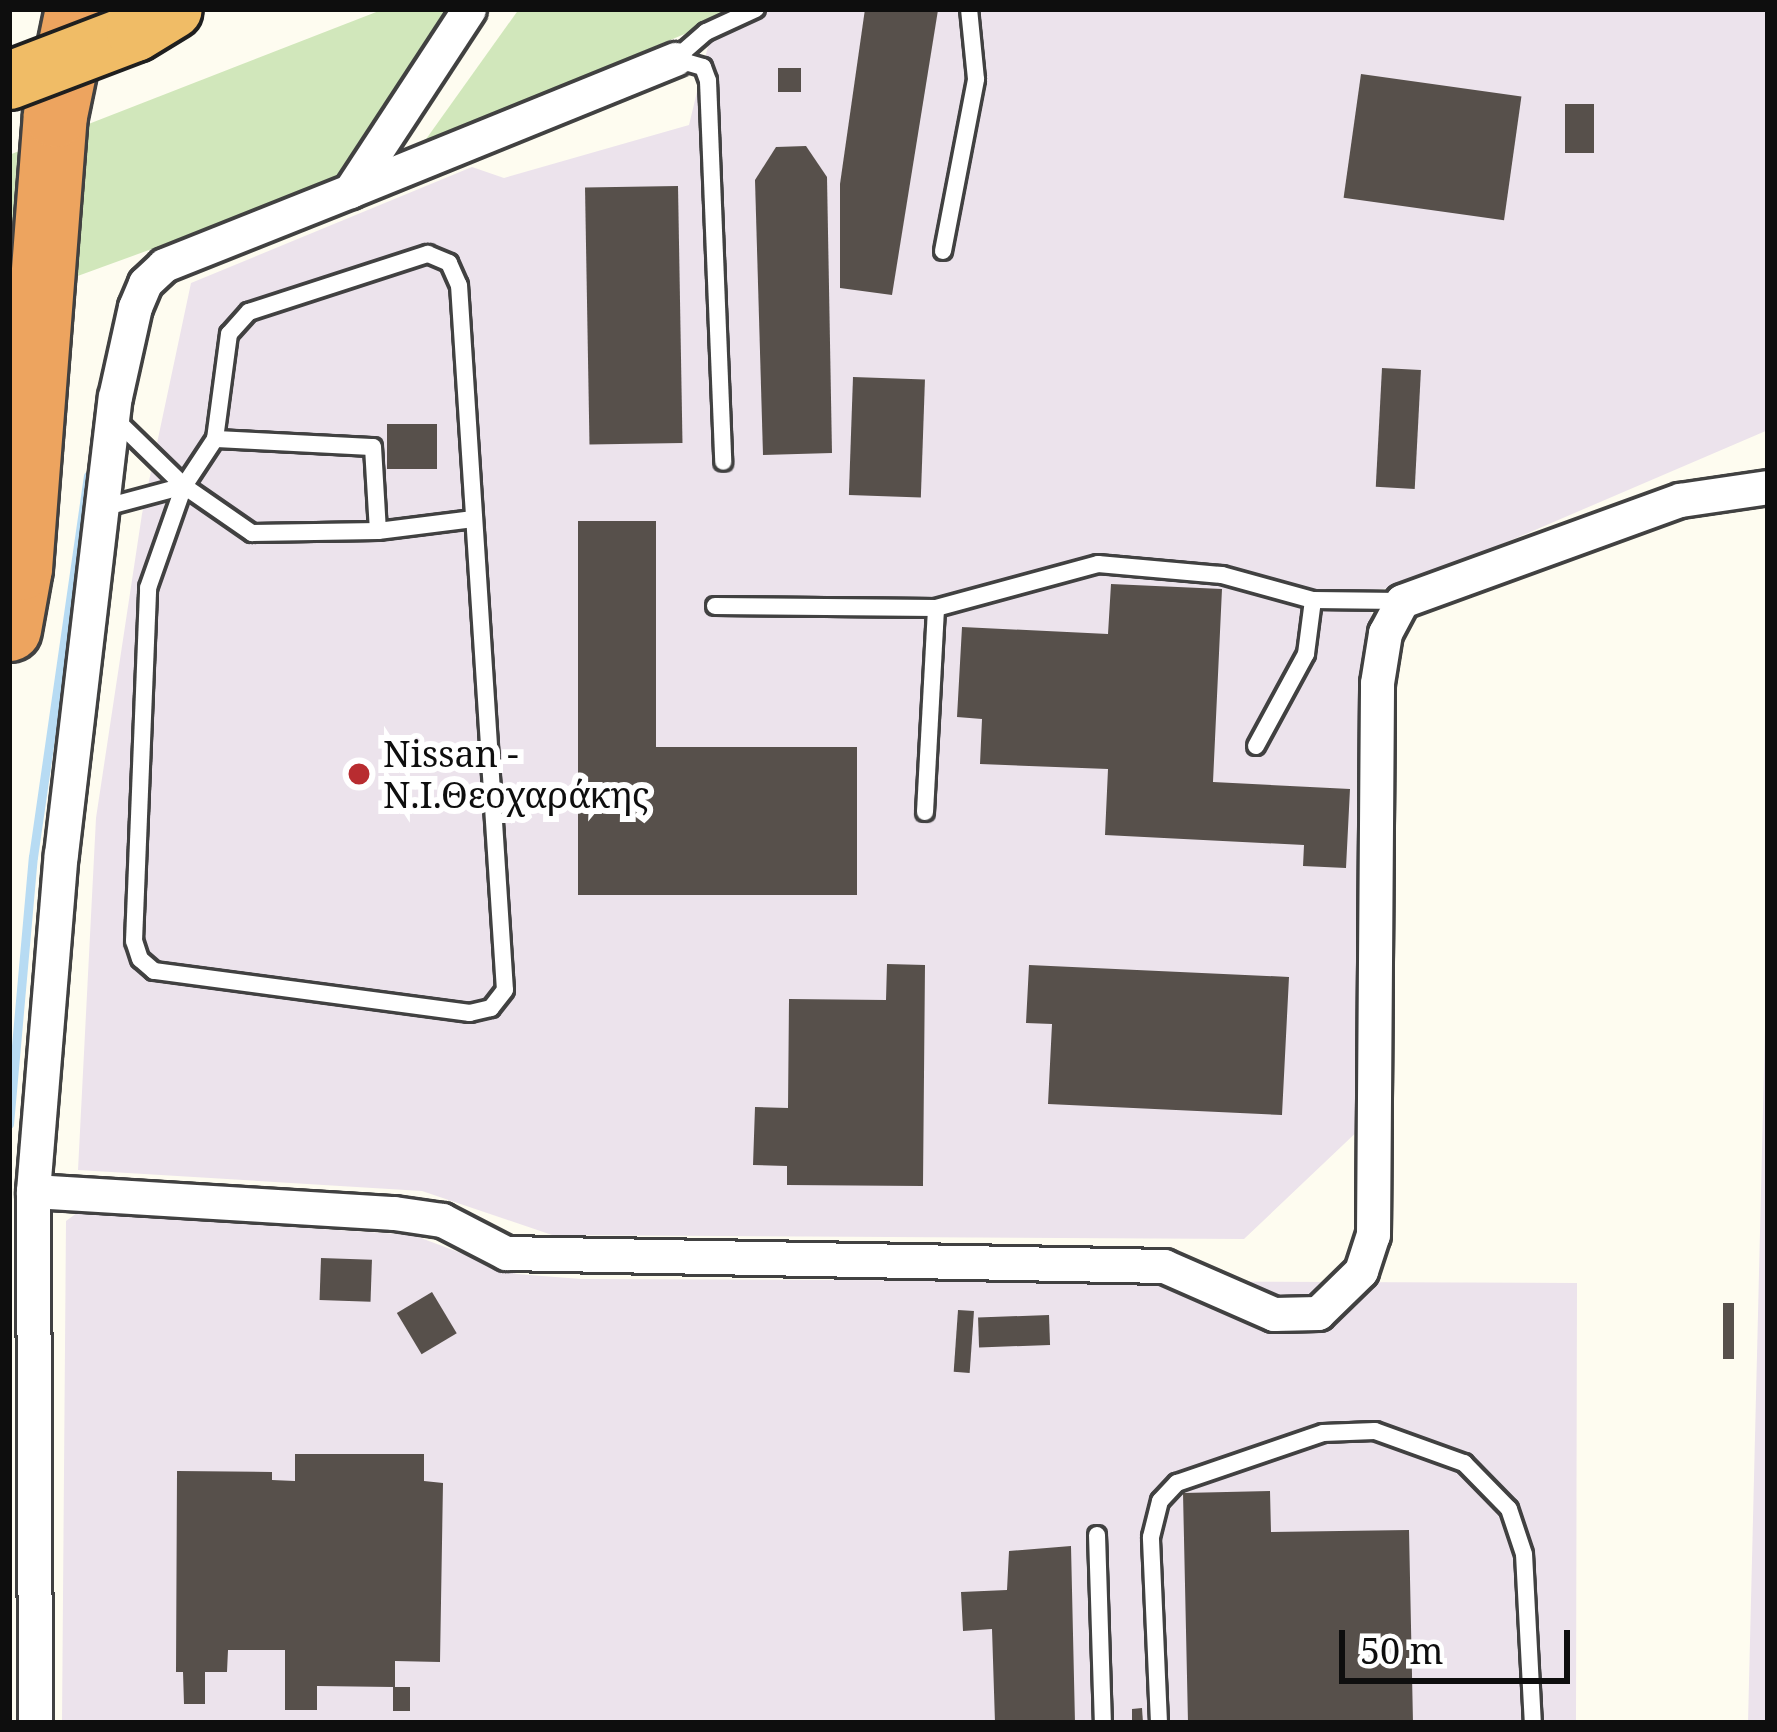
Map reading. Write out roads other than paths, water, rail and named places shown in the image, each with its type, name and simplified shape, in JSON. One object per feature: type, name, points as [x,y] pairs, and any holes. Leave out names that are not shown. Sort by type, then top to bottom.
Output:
[{"type":"highway","points":[[9,629],[20,568],[55,115],[77,9]]},
{"type":"highway","points":[[9,80],[136,32],[173,9]]},
{"type":"street","points":[[350,191],[469,9]]},
{"type":"street","points":[[35,1723],[33,1191],[61,854],[113,417],[135,307],[154,273],[176,259],[675,59]]},
{"type":"street","points":[[33,1191],[394,1213],[442,1220],[506,1253],[1164,1266],[1274,1314],[1318,1313],[1361,1271],[1373,1235],[1378,683],[1385,633],[1402,601],[1679,500],[1768,487]]},
{"type":"lane","points":[[675,59],[706,32],[756,9]]},
{"type":"lane","points":[[943,251],[976,79],[969,9]]},
{"type":"lane","points":[[675,59],[703,67],[708,81],[723,462]]},
{"type":"lane","points":[[416,256],[439,256],[457,273],[506,979],[491,1008],[470,1013],[164,974],[140,959],[134,941],[148,584],[184,486],[214,439],[230,334],[240,317],[416,256]]},
{"type":"lane","points":[[113,417],[184,486],[252,533],[378,531],[473,520]]},
{"type":"lane","points":[[214,439],[373,447],[378,531]]},
{"type":"lane","points":[[102,508],[184,486]]},
{"type":"lane","points":[[715,605],[936,608],[1097,565],[1222,575],[1313,600],[1402,601]]},
{"type":"lane","points":[[1256,746],[1306,654],[1313,600]]},
{"type":"lane","points":[[925,812],[936,608]]},
{"type":"lane","points":[[1159,1723],[1151,1537],[1160,1501],[1177,1484],[1322,1432],[1376,1431],[1464,1463],[1510,1509],[1524,1554],[1533,1723]]},
{"type":"lane","points":[[1097,1535],[1103,1723]]},
{"type":"waterway","points":[[9,1124],[33,857],[88,476]]},
{"type":"place","name":"Nissan - Ν.Ι.Θεοχαράκης","points":[[359,774]]}]
